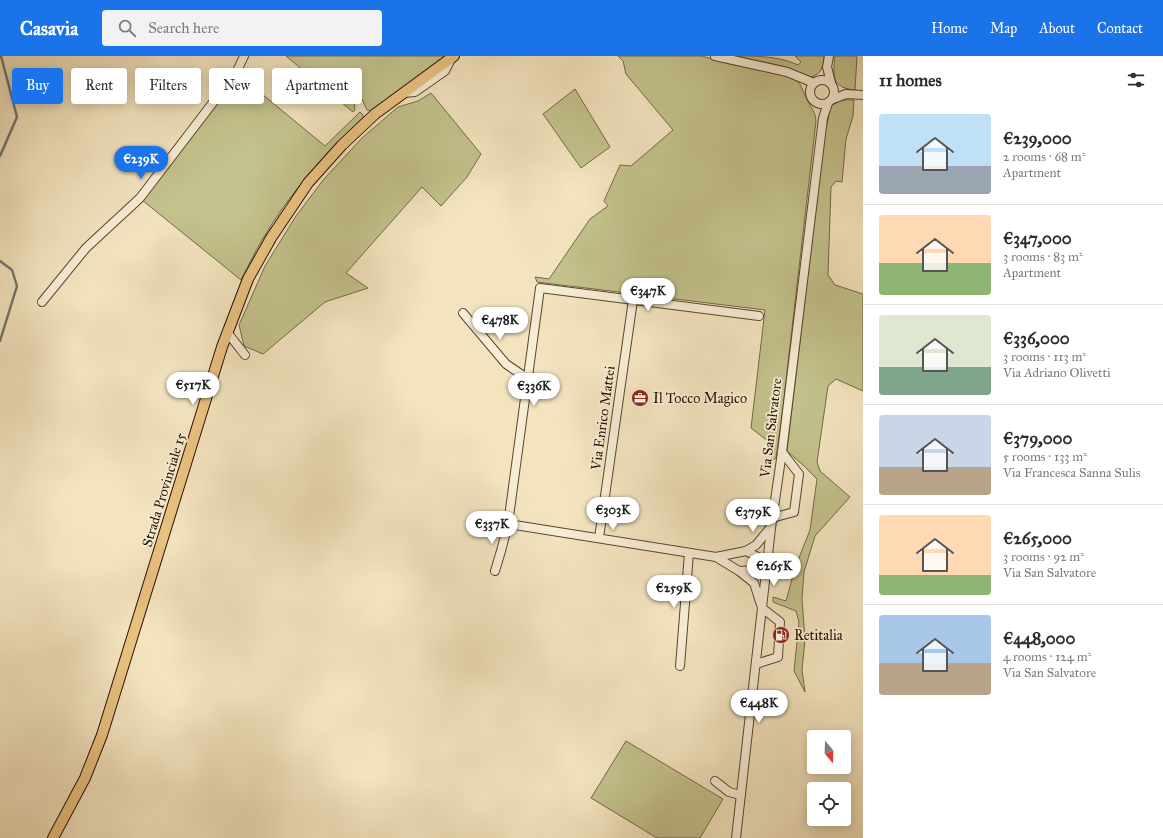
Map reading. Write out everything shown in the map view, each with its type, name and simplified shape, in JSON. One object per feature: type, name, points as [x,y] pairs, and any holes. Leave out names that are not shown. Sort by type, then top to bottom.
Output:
[{"type":"main road","name":"Strada Provinciale 15","points":[[53,838],[85,778],[102,736],[227,332],[248,279],[271,238],[308,183],[342,145],[375,114],[453,57]]},
{"type":"street","points":[[42,302],[86,248],[140,198],[237,71],[244,56]]},
{"type":"street","points":[[715,56],[787,72],[816,81],[825,80],[846,94]]},
{"type":"street","points":[[829,56],[827,67],[835,92],[830,101]]},
{"type":"street","points":[[827,67],[811,87],[810,95],[816,102],[821,104],[846,94],[863,95]]},
{"type":"street","name":"Via San Salvatore","points":[[736,838],[772,518],[782,452],[822,118],[830,101]]},
{"type":"street","name":"Via San Salvatore","points":[[816,102],[822,118]]},
{"type":"street","points":[[495,571],[508,524],[540,288],[759,316]]},
{"type":"street","name":"Via Enrico Mattei","points":[[599,538],[633,300]]},
{"type":"street","points":[[463,313],[506,364],[528,379]]},
{"type":"street","points":[[227,332],[244,355]]},
{"type":"street","points":[[772,518],[794,512],[799,474],[782,452]]},
{"type":"street","points":[[508,524],[716,557],[746,551],[756,545],[771,528]]},
{"type":"street","points":[[739,571],[757,570],[767,564],[758,557],[746,551]]},
{"type":"street","points":[[680,666],[689,553]]},
{"type":"street","points":[[716,557],[739,571],[754,583],[762,608],[780,622],[778,657],[756,664]]},
{"type":"street","points":[[715,781],[729,792],[741,795]]},
{"type":"shaded area","points":[[286,56],[445,56],[372,111],[367,110],[362,99],[362,68],[300,68]]},
{"type":"shaded area","points":[[618,56],[702,56],[730,64],[787,76],[799,83],[814,113],[816,121],[782,415],[776,458],[771,461],[773,445],[751,428],[765,310],[537,282],[535,277],[549,279],[590,219],[608,206],[604,201],[620,165],[631,166],[673,130],[626,74],[623,61]]},
{"type":"shaded area","points":[[737,56],[776,58],[798,65],[801,62],[795,56],[824,56],[820,72],[811,77],[782,66]]},
{"type":"shaded area","points":[[835,56],[857,56],[855,90],[841,87],[835,79]]},
{"type":"shaded area","points":[[575,89],[610,147],[581,168],[543,114]]},
{"type":"shaded area","points":[[431,93],[481,154],[467,177],[441,206],[422,187],[346,273],[368,288],[325,302],[263,354],[244,346],[239,325],[265,266],[296,216],[324,179],[362,138],[398,107],[418,101]]},
{"type":"shaded area","points":[[264,96],[272,102],[272,104],[274,104],[325,146],[360,112],[363,115],[363,118],[308,175],[272,223],[241,280],[142,200],[216,104],[264,104]]},
{"type":"shaded area","points":[[845,100],[854,100],[853,116],[846,139],[842,182],[836,181],[831,187],[828,275],[835,285],[863,294],[863,391],[836,379],[828,386],[817,462],[820,471],[850,497],[815,536],[804,572],[802,599],[805,640],[802,670],[805,692],[794,671],[799,622],[796,611],[773,602],[773,597],[786,601],[795,568],[810,530],[817,479],[787,451],[825,133],[831,106]]},
{"type":"shaded area","points":[[343,104],[354,104],[355,110],[353,112]]},
{"type":"shaded area","points":[[626,741],[723,799],[700,838],[657,838],[591,798]]},
{"type":"waterway","points":[[0,156],[17,117],[1,56]]},
{"type":"waterway","points":[[0,261],[12,270],[17,286],[0,341]]},
{"type":"place","name":"Il Tocco Magico","points":[[640,398]]},
{"type":"place","name":"Retitalia","points":[[781,635]]}]
